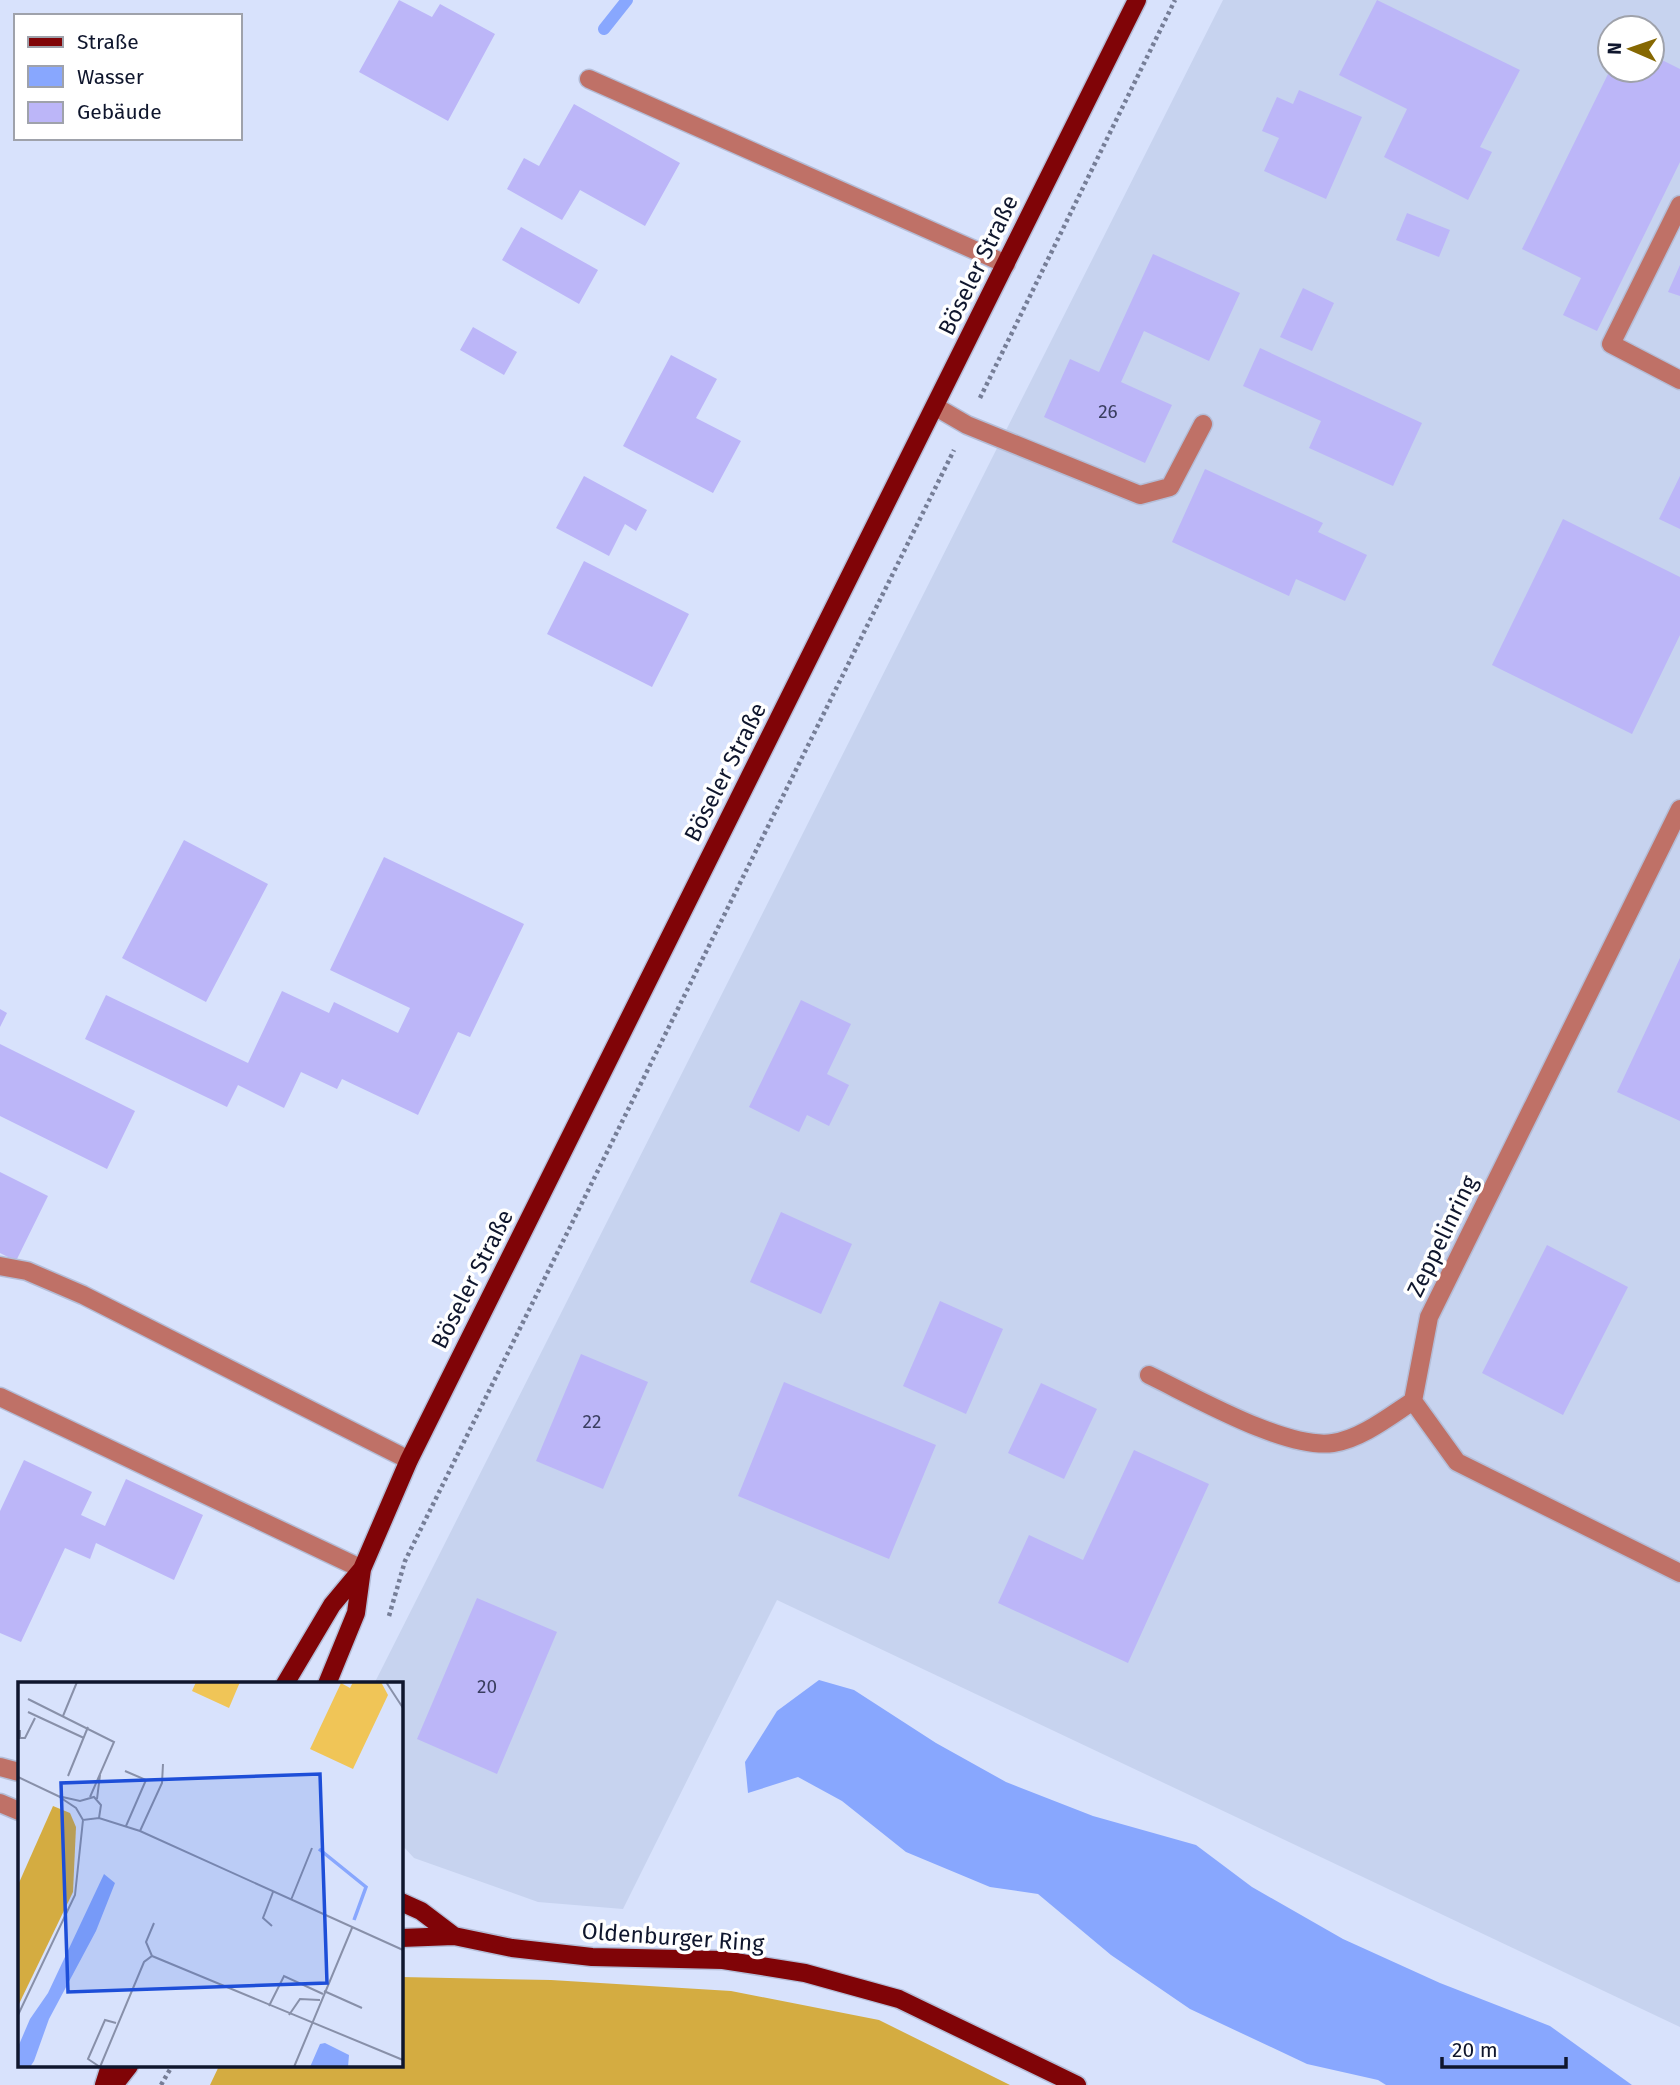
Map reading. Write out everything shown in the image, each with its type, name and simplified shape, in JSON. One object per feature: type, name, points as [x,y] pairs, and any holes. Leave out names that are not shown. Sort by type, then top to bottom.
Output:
[{"type":"main road","name":"Böseler Straße","points":[[328,1682],[356,1613],[362,1569],[409,1460],[1137,0]]},
{"type":"main road","name":"Böseler Straße","points":[[286,1682],[332,1605],[362,1569]]},
{"type":"main road","name":"Oldenburger Ring","points":[[402,1902],[421,1911],[454,1936]]},
{"type":"main road","name":"Oldenburger Ring","points":[[402,1938],[454,1936],[512,1948],[592,1957],[723,1960],[805,1973],[899,1999],[1077,2085]]},
{"type":"main road","points":[[104,2085],[109,2068]]},
{"type":"main road","points":[[114,2085],[127,2068]]},
{"type":"street","points":[[589,79],[1006,264]]},
{"type":"street","points":[[1680,205],[1611,344],[1680,380]]},
{"type":"street","points":[[936,407],[967,425],[1140,495],[1170,486],[1203,424]]},
{"type":"street","name":"Zeppelinring","points":[[1413,1401],[1429,1317],[1680,809]]},
{"type":"street","points":[[0,1266],[27,1271],[83,1295],[409,1460]]},
{"type":"street","points":[[1149,1376],[1299,1442],[1334,1443],[1367,1430],[1413,1401],[1457,1462],[1680,1573]]},
{"type":"street","points":[[0,1398],[362,1569]]},
{"type":"street","points":[[0,1767],[18,1772]]},
{"type":"street","points":[[0,1803],[18,1811]]},
{"type":"path","points":[[388,1621],[405,1561],[1175,0]]},
{"type":"path","points":[[161,2085],[171,2068]]},
{"type":"shaded area","points":[[1223,0],[1680,0],[1680,2027],[777,1600],[623,1909],[538,1902],[414,1858],[402,1845],[402,1682],[375,1682]]},
{"type":"shaded area","points":[[402,1977],[551,1980],[731,1991],[879,2020],[1010,2085],[210,2085],[218,2068],[402,2068]]},
{"type":"water","points":[[819,1680],[854,1690],[936,1743],[1006,1782],[1093,1816],[1196,1845],[1252,1887],[1343,1939],[1440,1983],[1550,2026],[1632,2085],[1386,2085],[1378,2080],[1307,2064],[1190,2009],[1111,1955],[1038,1894],[990,1887],[906,1852],[842,1801],[798,1777],[748,1793],[745,1762],[777,1711]]},
{"type":"building","points":[[399,0],[432,17],[440,4],[495,34],[448,121],[359,72]]},
{"type":"building","points":[[1377,0],[1520,70],[1480,147],[1492,152],[1468,200],[1384,157],[1407,109],[1339,75]]},
{"type":"building","points":[[1666,62],[1680,69],[1680,162],[1597,331],[1563,315],[1581,278],[1522,249],[1603,84],[1666,84]]},
{"type":"building","points":[[1299,90],[1362,117],[1326,199],[1264,171],[1279,138],[1262,131],[1277,97],[1293,104]]},
{"type":"building","points":[[574,104],[680,163],[645,226],[580,190],[562,220],[507,189],[524,158],[539,166]]},
{"type":"building","points":[[1407,213],[1450,230],[1439,257],[1396,240]]},
{"type":"building","points":[[521,227],[598,270],[579,304],[502,260]]},
{"type":"building","points":[[1153,254],[1240,293],[1209,361],[1144,331],[1121,382],[1172,405],[1145,463],[1044,417],[1070,359],[1099,372]]},
{"type":"building","points":[[1680,265],[1680,296],[1668,292]]},
{"type":"building","points":[[1303,288],[1334,303],[1312,351],[1280,337]]},
{"type":"building","points":[[473,327],[517,352],[504,375],[460,350]]},
{"type":"building","points":[[1260,348],[1422,423],[1393,486],[1309,448],[1321,421],[1243,386]]},
{"type":"building","points":[[671,355],[717,379],[696,418],[741,441],[713,493],[623,446]]},
{"type":"building","points":[[1205,469],[1323,523],[1318,532],[1367,555],[1345,601],[1296,579],[1289,596],[1172,542]]},
{"type":"building","points":[[584,476],[647,510],[636,531],[625,524],[609,556],[556,528]]},
{"type":"building","points":[[1680,476],[1680,529],[1659,519]]},
{"type":"building","points":[[1563,519],[1680,577],[1680,635],[1632,734],[1492,665]]},
{"type":"building","points":[[584,561],[689,614],[652,687],[547,634]]},
{"type":"building","points":[[184,840],[268,884],[206,1002],[122,958]]},
{"type":"building","points":[[384,857],[524,924],[470,1037],[458,1032],[418,1115],[342,1079],[337,1089],[301,1072],[284,1108],[238,1085],[227,1107],[85,1039],[106,995],[248,1063],[282,991],[329,1013],[334,1002],[398,1033],[410,1008],[330,970]]},
{"type":"building","points":[[1680,958],[1680,1121],[1617,1092]]},
{"type":"building","points":[[801,1000],[851,1024],[827,1074],[849,1085],[829,1126],[807,1115],[799,1132],[749,1107]]},
{"type":"building","points":[[0,1009],[7,1013],[0,1027]]},
{"type":"building","points":[[0,1044],[135,1111],[107,1169],[0,1116]]},
{"type":"building","points":[[0,1172],[48,1196],[16,1261],[0,1253]]},
{"type":"building","points":[[781,1212],[852,1244],[821,1314],[750,1282]]},
{"type":"building","points":[[1547,1245],[1628,1287],[1563,1415],[1482,1373]]},
{"type":"building","points":[[940,1301],[1003,1329],[966,1414],[903,1386]]},
{"type":"building","points":[[581,1354],[648,1382],[603,1489],[536,1461]]},
{"type":"building","points":[[784,1382],[936,1445],[889,1559],[738,1496]]},
{"type":"building","points":[[1041,1383],[1097,1409],[1064,1479],[1008,1453]]},
{"type":"building","points":[[1134,1450],[1209,1484],[1128,1663],[998,1603],[1029,1535],[1083,1560]]},
{"type":"building","points":[[24,1460],[92,1492],[81,1515],[105,1526],[126,1479],[203,1515],[174,1580],[96,1543],[90,1559],[65,1548],[21,1642],[0,1633],[0,1511]]},
{"type":"building","points":[[477,1598],[557,1632],[497,1774],[417,1739]]},
{"type":"waterway","points":[[604,29],[627,0]]}]
